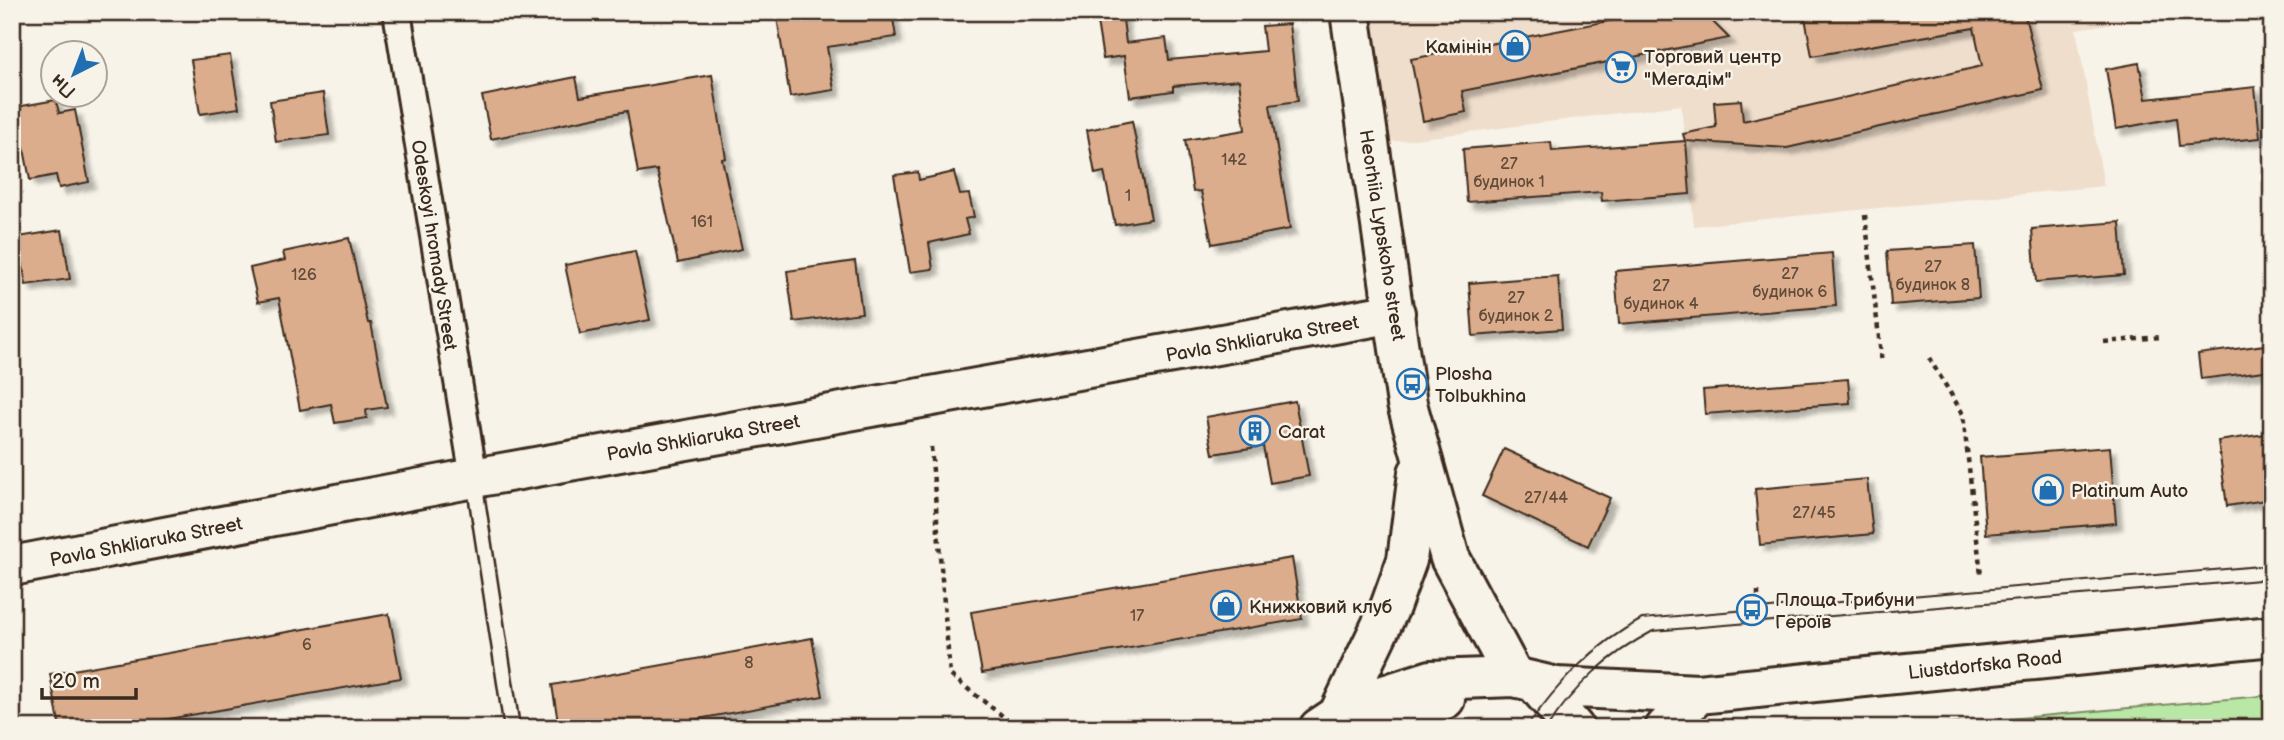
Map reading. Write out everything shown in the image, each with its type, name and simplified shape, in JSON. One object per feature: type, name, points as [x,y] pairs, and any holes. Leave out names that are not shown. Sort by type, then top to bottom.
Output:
[{"type":"street","name":"Odeskoyi hromady Street","points":[[397,12],[474,478]]},
{"type":"street","name":"Heorhiia Lypskoho street","points":[[1350,12],[1407,404],[1420,457],[1450,558],[1546,699]]},
{"type":"street","name":"Pavla Shkliaruka Street","points":[[12,566],[474,478],[1395,313]]},
{"type":"street","name":"Heorhiia Lypskoho street","points":[[1330,724],[1390,607],[1407,561],[1420,457]]},
{"type":"street","name":"Liustdorfska Road","points":[[1546,699],[1698,694],[2272,636]]},
{"type":"street","points":[[1330,724],[1355,704],[1431,680],[1546,699]]},
{"type":"street","points":[[1665,728],[1698,694]]},
{"type":"street","points":[[1376,728],[1434,703],[1546,699]]},
{"type":"lane","points":[[474,478],[512,728]]},
{"type":"path","points":[[1865,215],[1882,364]]},
{"type":"path","points":[[2105,342],[2161,337]]},
{"type":"path","points":[[1928,358],[1963,414],[1981,575]]},
{"type":"path","points":[[931,447],[950,675],[1018,728]]},
{"type":"path","points":[[1758,591],[1758,598]]},
{"type":"shaded area","points":[[1354,12],[2193,12],[2076,29],[2104,186],[1694,226],[1681,105],[1375,144]]},
{"type":"green space","points":[[2272,695],[2272,727],[1909,728]]},
{"type":"building","points":[[810,12],[892,12],[896,37],[827,47],[834,90],[790,97],[777,18]]},
{"type":"building","points":[[1122,12],[1126,43],[1166,38],[1169,60],[1265,51],[1262,26],[1289,24],[1298,101],[1270,105],[1290,229],[1212,244],[1201,191],[1193,192],[1185,140],[1245,130],[1239,80],[1173,86],[1173,91],[1130,97],[1124,56],[1103,59],[1096,15]]},
{"type":"building","points":[[1655,12],[1703,12],[1729,38],[1462,91],[1466,112],[1423,121],[1411,59]]},
{"type":"building","points":[[1804,12],[2024,12],[2043,90],[1787,148],[1686,141],[1690,194],[1602,201],[1601,192],[1467,202],[1463,149],[1551,142],[1552,151],[1685,141],[1683,134],[1716,127],[1714,102],[1741,100],[1743,121],[1982,66],[1974,28],[1812,56]]},
{"type":"building","points":[[230,55],[239,108],[200,114],[191,60]]},
{"type":"building","points":[[2139,63],[2146,99],[2255,87],[2260,138],[2179,146],[2176,118],[2116,129],[2106,69]]},
{"type":"building","points":[[712,75],[726,158],[722,159],[742,249],[678,263],[657,170],[638,173],[627,111],[491,139],[482,96],[576,77],[580,97]]},
{"type":"building","points":[[323,93],[329,135],[276,142],[270,101]]},
{"type":"building","points":[[38,103],[38,108],[58,108],[59,113],[75,110],[89,182],[59,188],[56,175],[30,180],[16,107]]},
{"type":"building","points":[[1132,121],[1151,219],[1115,225],[1104,172],[1095,174],[1087,130]]},
{"type":"building","points":[[918,172],[919,180],[954,172],[960,195],[969,194],[974,217],[965,219],[969,234],[929,243],[933,269],[910,272],[894,175]]},
{"type":"building","points":[[2120,222],[2124,275],[2036,282],[2032,229]]},
{"type":"building","points":[[62,230],[70,279],[26,285],[18,237]]},
{"type":"building","points":[[349,238],[368,323],[371,323],[387,407],[366,410],[367,418],[335,423],[331,404],[300,410],[279,298],[258,302],[250,268],[285,260],[283,252]]},
{"type":"building","points":[[1975,245],[1979,298],[1891,305],[1887,251]]},
{"type":"building","points":[[635,251],[650,320],[580,334],[565,265]]},
{"type":"building","points":[[1832,253],[1836,306],[1619,324],[1615,271]]},
{"type":"building","points":[[855,261],[862,313],[794,322],[787,271]]},
{"type":"building","points":[[1558,276],[1562,329],[1473,336],[1469,283]]},
{"type":"building","points":[[2272,344],[2272,370],[2201,379],[2198,354]]},
{"type":"building","points":[[1848,379],[1850,403],[1705,414],[1703,390]]},
{"type":"building","name":"Carat","points":[[1295,401],[1309,476],[1270,483],[1263,446],[1213,454],[1206,417]]},
{"type":"building","points":[[2272,433],[2272,499],[2227,506],[2218,441]]},
{"type":"building","name":"Platinum Auto","points":[[2110,447],[2116,523],[1986,534],[1980,457]]},
{"type":"building","points":[[1504,449],[1610,498],[1588,546],[1482,496]]},
{"type":"building","points":[[1867,479],[1873,534],[1760,545],[1755,489]]},
{"type":"building","points":[[1292,558],[1302,619],[982,673],[971,612]]},
{"type":"building","points":[[389,614],[401,678],[117,728],[60,728],[50,674]]},
{"type":"building","points":[[812,638],[823,696],[649,728],[559,728],[552,685]]},
{"type":"tram line","points":[[1526,728],[1578,666],[1624,629],[1642,619],[2272,565]]},
{"type":"tram line","points":[[1547,728],[1569,698],[1594,672],[1621,650],[1653,631],[2272,579]]},
{"type":"place","name":"Камінін","points":[[1515,46]]},
{"type":"place","name":"Торговий центр \"Мегадім\"","points":[[1621,67]]},
{"type":"place","name":"Plosha Tolbukhina","points":[[1412,384]]},
{"type":"place","name":"Carat","points":[[1255,431]]},
{"type":"place","name":"Platinum Auto","points":[[2048,490]]},
{"type":"place","name":"Книжковий клуб","points":[[1226,606]]},
{"type":"place","name":"Площа Трибуни Героїв","points":[[1752,610]]}]
